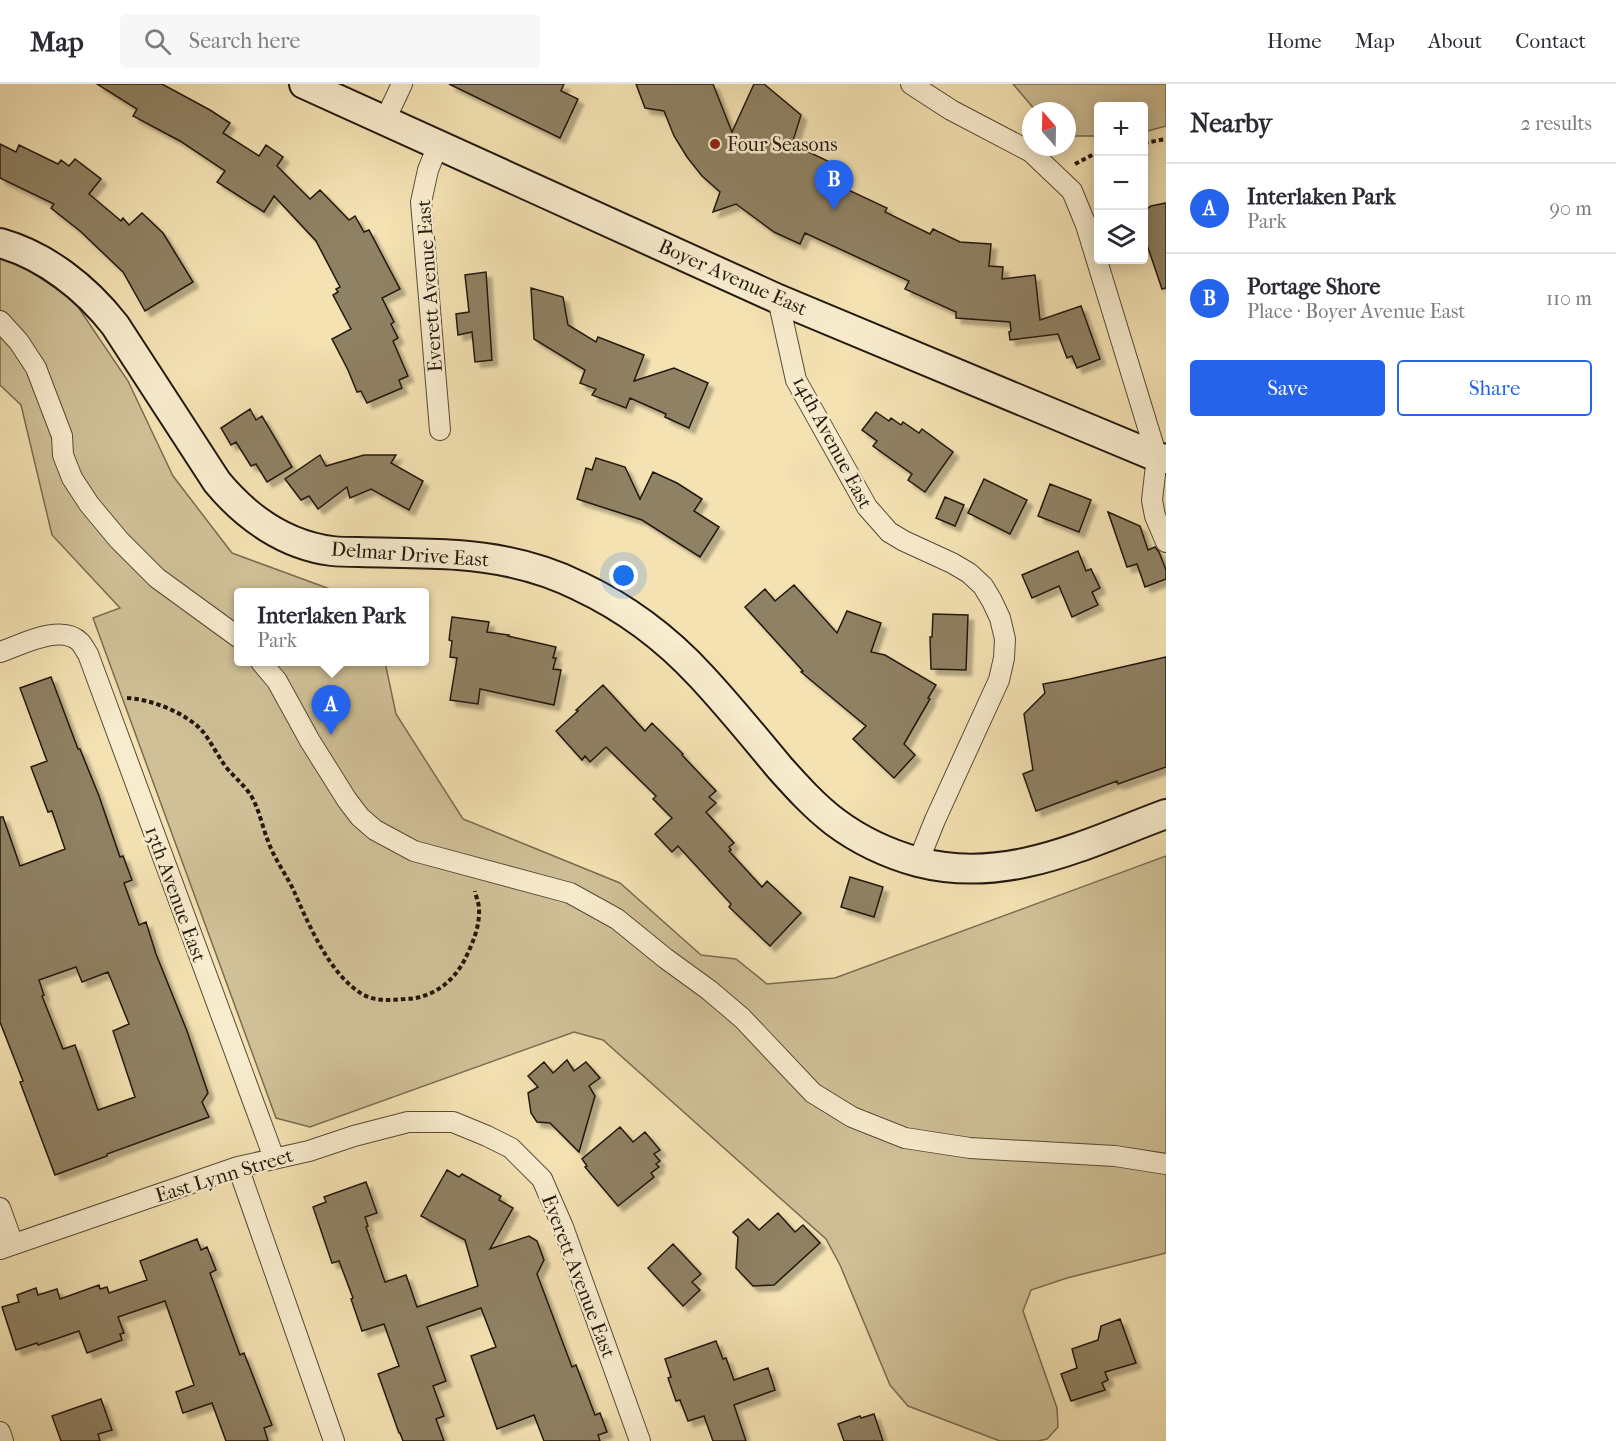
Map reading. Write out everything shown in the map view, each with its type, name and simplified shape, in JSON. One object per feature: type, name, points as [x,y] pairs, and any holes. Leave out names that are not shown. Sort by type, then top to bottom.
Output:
[{"type":"street","name":"Boyer Avenue East","points":[[304,84],[778,298],[1162,458]]},
{"type":"street","points":[[385,120],[402,84]]},
{"type":"street","points":[[911,84],[951,110],[1031,152],[1072,191],[1086,225],[1162,458],[1152,500],[1155,516],[1166,542]]},
{"type":"street","name":"Everett Avenue East","points":[[438,145],[428,170],[421,202],[440,430]]},
{"type":"street","name":"Delmar Drive East","points":[[0,243],[39,259],[56,269],[102,309],[121,334],[217,482],[255,520],[294,541],[325,549],[456,555],[491,559],[544,572],[592,592],[639,620],[678,652],[798,788],[828,817],[865,841],[918,862]]},
{"type":"street","name":"14th Avenue East","points":[[778,298],[796,380],[867,507],[889,532],[969,573],[983,586],[1000,618],[1005,639],[999,680],[918,862]]},
{"type":"street","points":[[0,321],[19,342],[36,368],[62,436],[63,455],[72,478],[89,504],[118,540],[157,578],[234,633]]},
{"type":"street","name":"13th Avenue East","points":[[0,652],[58,633],[70,635],[81,642],[88,654],[274,1158]]},
{"type":"street","points":[[264,666],[277,681],[310,741],[360,817],[375,830],[414,851],[570,893],[617,919],[742,1018],[813,1093],[852,1117],[905,1138],[970,1148],[1115,1156],[1166,1164]]},
{"type":"street","points":[[918,862],[982,869],[1021,865],[1053,856],[1166,814]]},
{"type":"street","name":"East Lynn Street","points":[[7,1246],[238,1167],[309,1151],[408,1122],[453,1122]]},
{"type":"street","name":"Everett Avenue East","points":[[453,1122],[511,1148],[542,1179],[563,1227],[640,1441]]},
{"type":"street","points":[[238,1167],[334,1441]]},
{"type":"street","points":[[0,1208],[7,1246]]},
{"type":"street","points":[[0,1432],[3,1441]]},
{"type":"path","points":[[1148,142],[1166,139]]},
{"type":"path","points":[[123,698],[143,700],[179,714],[194,722],[203,731],[227,768],[238,778],[251,796],[268,841],[316,940],[345,981],[376,1000],[413,999],[434,992],[449,982],[463,963],[475,937],[480,908],[473,885],[462,864]]},
{"type":"shaded area","points":[[1013,84],[1166,84],[1166,126],[1148,131],[1148,102],[1094,102],[1094,136],[1076,136],[1076,102],[1028,102]]},
{"type":"shaded area","points":[[0,257],[14,260],[74,301],[128,381],[173,476],[232,553],[327,588],[234,588],[234,666],[386,666],[396,714],[463,819],[620,883],[701,955],[736,959],[767,984],[835,978],[1166,856],[1166,1253],[1067,1278],[1031,1290],[1023,1311],[1057,1408],[1058,1427],[1047,1439],[1000,1441],[908,1406],[890,1385],[840,1265],[826,1239],[603,1040],[574,1032],[310,1127],[276,1118],[93,618],[120,608],[52,535],[21,405],[0,385]]},
{"type":"building","points":[[97,84],[162,84],[230,123],[223,133],[259,156],[266,145],[283,157],[277,166],[310,199],[320,190],[349,220],[355,216],[364,232],[369,230],[400,289],[382,298],[394,322],[391,324],[398,338],[393,341],[408,376],[399,380],[402,388],[367,403],[361,391],[357,392],[332,339],[351,329],[333,295],[340,287],[316,241],[274,196],[264,212],[217,182],[225,171],[180,141],[133,116],[137,109]]},
{"type":"building","points":[[449,84],[564,84],[561,91],[578,99],[560,138]]},
{"type":"building","points":[[636,84],[713,84],[732,132],[754,84],[764,84],[801,115],[792,144],[834,164],[827,180],[887,208],[885,212],[930,234],[933,229],[960,242],[991,244],[989,266],[1003,267],[1002,279],[1035,275],[1040,320],[1081,306],[1100,359],[1077,368],[1072,356],[1067,358],[1058,334],[1010,340],[1010,322],[956,318],[956,312],[905,289],[909,281],[805,233],[800,244],[774,232],[736,204],[713,212],[720,192],[702,176],[687,157],[674,136],[664,111],[645,108]]},
{"type":"building","points":[[0,144],[16,152],[19,145],[58,164],[61,160],[69,166],[75,159],[101,179],[89,194],[121,221],[123,218],[129,225],[142,213],[163,233],[193,282],[145,311],[123,272],[80,231],[51,208],[54,204],[0,178]]},
{"type":"building","points":[[1166,203],[1166,288],[1162,289],[1148,248],[1148,208]]},
{"type":"building","points":[[486,272],[492,360],[475,362],[472,332],[458,335],[456,314],[469,312],[465,275]]},
{"type":"building","points":[[531,288],[563,297],[568,325],[596,342],[598,337],[644,355],[634,381],[674,368],[708,383],[689,428],[665,417],[666,414],[630,398],[626,408],[592,395],[596,389],[580,383],[585,370],[534,339]]},
{"type":"building","points":[[250,409],[256,420],[262,416],[292,467],[267,482],[256,464],[251,466],[236,442],[231,445],[221,428]]},
{"type":"building","points":[[876,412],[889,421],[891,418],[901,425],[903,422],[919,433],[922,429],[953,452],[925,492],[908,480],[912,474],[873,446],[877,441],[862,430]]},
{"type":"building","points":[[320,455],[326,466],[364,455],[396,455],[391,463],[423,481],[409,510],[371,489],[350,498],[347,487],[318,509],[309,496],[301,500],[285,479]]},
{"type":"building","points":[[596,458],[625,467],[640,499],[653,472],[677,483],[702,499],[694,511],[719,527],[700,557],[642,520],[577,499],[586,468],[592,470]]},
{"type":"building","points":[[984,479],[1027,500],[1010,534],[968,513]]},
{"type":"building","points":[[1050,484],[1091,500],[1079,532],[1038,516]]},
{"type":"building","points":[[945,497],[964,505],[955,526],[936,518]]},
{"type":"building","points":[[1108,512],[1140,526],[1148,550],[1155,547],[1159,552],[1166,570],[1166,579],[1145,587],[1137,564],[1127,567]]},
{"type":"building","points":[[1078,551],[1086,571],[1091,569],[1100,588],[1092,592],[1098,605],[1072,617],[1059,586],[1032,598],[1022,575]]},
{"type":"building","points":[[794,585],[837,633],[847,611],[881,623],[871,652],[885,655],[936,685],[904,744],[915,755],[894,778],[853,739],[866,726],[801,672],[803,671],[745,607],[765,589],[775,601]]},
{"type":"building","points":[[933,614],[968,615],[966,670],[931,669],[930,637],[932,637]]},
{"type":"building","points":[[452,617],[489,622],[487,632],[556,647],[553,669],[561,670],[554,705],[480,689],[478,704],[450,700],[457,658],[450,657],[452,641],[449,640]]},
{"type":"building","points":[[1166,657],[1166,767],[1118,784],[1117,781],[1036,811],[1023,774],[1033,770],[1024,714],[1045,693],[1043,684]]},
{"type":"building","points":[[51,677],[78,749],[80,749],[99,796],[120,857],[123,856],[132,880],[124,883],[139,925],[146,922],[208,1093],[202,1102],[209,1117],[55,1175],[0,1022],[0,817],[3,817],[20,866],[65,849],[52,811],[48,812],[31,767],[47,761],[20,688]],"holes":[[[76,967],[82,982],[108,972],[129,1024],[113,1031],[135,1097],[98,1110],[75,1045],[63,1049],[42,996],[44,995],[39,980]]]},
{"type":"building","points":[[603,685],[645,731],[652,723],[716,791],[709,797],[716,803],[706,812],[734,843],[729,847],[731,850],[729,851],[762,887],[767,881],[801,913],[770,946],[729,907],[731,904],[678,846],[672,852],[655,834],[672,818],[653,799],[656,796],[606,747],[590,762],[585,756],[582,760],[556,731]]},
{"type":"building","points":[[850,877],[883,887],[874,917],[841,907]]},
{"type":"building","points":[[567,1060],[574,1071],[586,1062],[600,1078],[589,1086],[595,1096],[579,1152],[550,1123],[537,1122],[531,1113],[528,1093],[538,1087],[528,1076],[544,1062],[553,1073]]},
{"type":"building","points":[[620,1127],[633,1142],[645,1132],[660,1150],[654,1154],[660,1161],[656,1164],[659,1167],[651,1173],[654,1177],[618,1206],[585,1167],[587,1166],[582,1159]]},
{"type":"building","points":[[447,1170],[459,1177],[462,1174],[501,1196],[499,1200],[513,1208],[490,1249],[529,1236],[537,1241],[544,1260],[537,1274],[572,1367],[576,1365],[595,1415],[600,1413],[607,1432],[598,1435],[600,1441],[544,1441],[534,1415],[497,1429],[471,1356],[496,1347],[481,1308],[427,1327],[446,1381],[433,1386],[444,1416],[436,1419],[444,1441],[403,1441],[378,1374],[399,1366],[384,1324],[362,1331],[339,1261],[332,1263],[313,1207],[326,1202],[324,1197],[366,1182],[377,1213],[365,1217],[368,1226],[366,1227],[385,1282],[406,1275],[417,1307],[478,1286],[465,1240],[421,1216]]},
{"type":"building","points":[[778,1213],[795,1232],[803,1225],[820,1243],[774,1285],[753,1286],[736,1268],[738,1237],[733,1232],[748,1219],[759,1230]]},
{"type":"building","points":[[197,1239],[201,1250],[207,1247],[216,1270],[210,1273],[240,1355],[244,1353],[272,1425],[264,1428],[268,1441],[226,1441],[212,1403],[183,1413],[176,1392],[194,1385],[165,1301],[118,1317],[124,1333],[120,1334],[122,1340],[87,1353],[79,1331],[16,1350],[2,1307],[19,1302],[17,1295],[36,1288],[38,1295],[57,1289],[60,1299],[99,1285],[100,1289],[107,1287],[109,1293],[147,1280],[140,1261]]},
{"type":"building","points":[[673,1244],[701,1274],[692,1282],[700,1290],[683,1306],[648,1268]]},
{"type":"building","points":[[1120,1319],[1136,1363],[1105,1372],[1108,1380],[1102,1383],[1105,1390],[1071,1401],[1061,1374],[1077,1368],[1072,1349],[1098,1340],[1101,1326]]},
{"type":"building","points":[[716,1341],[723,1359],[726,1358],[734,1380],[768,1368],[775,1390],[734,1405],[746,1441],[713,1441],[704,1416],[688,1421],[680,1400],[676,1401],[668,1378],[671,1377],[665,1359]]},
{"type":"building","points":[[101,1399],[112,1430],[98,1434],[100,1441],[61,1441],[52,1416]]},
{"type":"building","points":[[874,1414],[883,1441],[844,1441],[838,1424],[860,1416],[861,1418]]},
{"type":"place","name":"Four Seasons","points":[[715,144]]},
{"type":"place","name":"Portage Shore","points":[[834,210]]},
{"type":"place","name":"Interlaken Park","points":[[331,735]]}]
